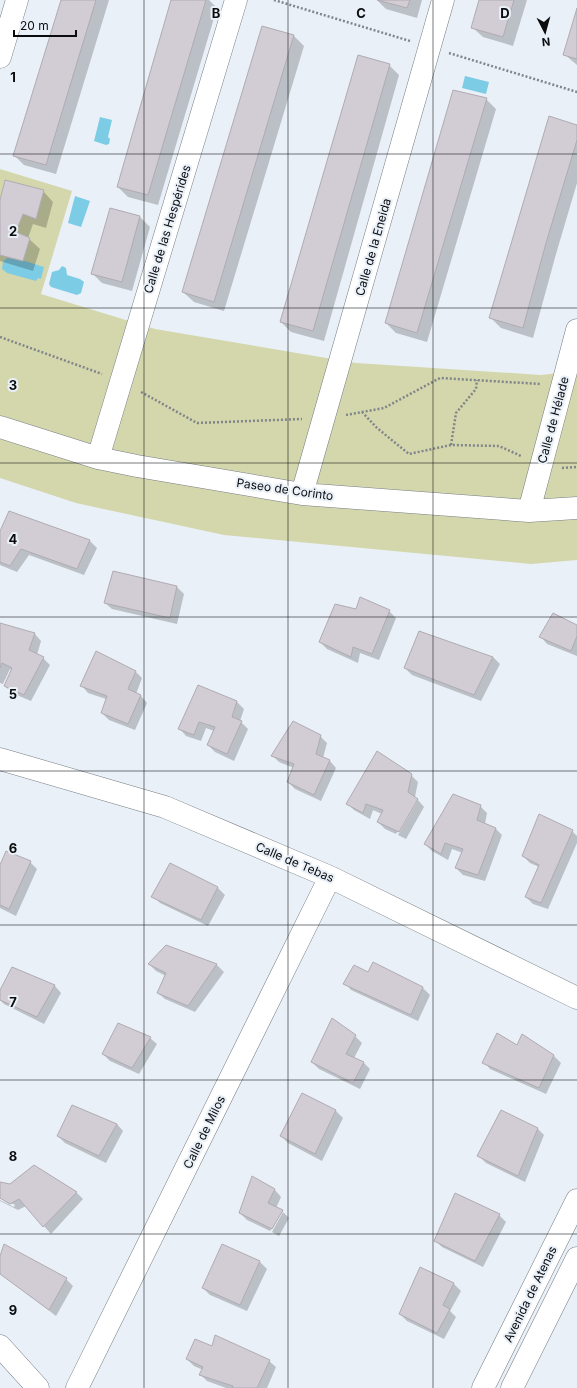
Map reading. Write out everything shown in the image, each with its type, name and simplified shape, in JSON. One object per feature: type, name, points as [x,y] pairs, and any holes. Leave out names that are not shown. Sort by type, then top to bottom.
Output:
[{"type":"street","points":[[0,57],[17,0]]},
{"type":"street","name":"Calle de las Hespérides","points":[[98,458],[236,0]]},
{"type":"street","name":"Calle de la Eneida","points":[[302,494],[443,0]]},
{"type":"street","name":"Calle de Hélade","points":[[529,511],[577,330]]},
{"type":"street","name":"Paseo de Corinto","points":[[0,427],[98,458],[302,494],[529,511],[577,508]]},
{"type":"street","name":"Calle de Tebas","points":[[0,760],[165,807],[330,877],[577,998]]},
{"type":"street","name":"Calle de Milos","points":[[77,1388],[330,877]]},
{"type":"street","name":"Avenida de Atenas","points":[[483,1388],[577,1200]]},
{"type":"street","points":[[512,1388],[577,1258]]},
{"type":"street","points":[[0,1346],[38,1388]]},
{"type":"path","points":[[0,337],[121,381],[197,423],[324,418],[384,408],[440,378],[562,385]]},
{"type":"path","points":[[451,445],[456,413],[476,389],[477,380]]},
{"type":"path","points":[[362,412],[377,428],[409,454],[451,445],[499,446],[554,469],[577,467]]},
{"type":"green space","points":[[0,169],[72,191],[41,294],[155,329],[356,363],[541,375],[577,371],[577,560],[531,564],[224,535],[76,503],[0,478],[0,255],[23,261],[30,238],[16,232],[23,214],[36,219],[44,191],[5,180],[0,200]]},
{"type":"water","points":[[465,76],[489,82],[486,94],[462,88]]},
{"type":"water","points":[[100,117],[112,120],[108,137],[110,139],[109,144],[106,145],[94,141]]},
{"type":"water","points":[[75,196],[90,201],[81,227],[68,223]]},
{"type":"water","points":[[7,258],[25,261],[44,267],[41,279],[38,278],[36,281],[7,273],[2,269],[3,262]]},
{"type":"water","points":[[62,266],[66,268],[67,275],[80,279],[84,282],[81,293],[77,295],[51,287],[49,284],[52,272],[59,270]]},
{"type":"building","points":[[61,0],[96,0],[46,165],[13,156]]},
{"type":"building","points":[[171,0],[206,0],[148,195],[117,187]]},
{"type":"building","points":[[377,0],[410,0],[407,8]]},
{"type":"building","points":[[479,0],[514,0],[503,37],[471,28]]},
{"type":"building","points":[[577,8],[577,59],[563,55]]},
{"type":"building","points":[[262,26],[294,35],[214,302],[182,292]]},
{"type":"building","points":[[358,55],[390,64],[313,331],[280,322]]},
{"type":"building","points":[[453,90],[487,98],[417,333],[385,323]]},
{"type":"building","points":[[549,116],[577,125],[577,140],[546,243],[523,328],[489,318]]},
{"type":"building","points":[[5,180],[44,190],[36,219],[23,214],[16,232],[30,238],[23,261],[0,255],[0,200]]},
{"type":"building","points":[[110,208],[140,216],[122,282],[91,274]]},
{"type":"building","points":[[9,511],[90,540],[77,569],[21,549],[10,566],[0,562],[0,531]]},
{"type":"building","points":[[113,571],[177,586],[170,618],[104,603]]},
{"type":"building","points":[[360,597],[390,610],[372,654],[353,647],[351,657],[319,642],[335,604],[356,609]]},
{"type":"building","points":[[553,613],[577,625],[577,636],[571,651],[539,637]]},
{"type":"building","points":[[0,623],[35,633],[29,650],[44,657],[24,695],[4,686],[12,668],[2,663],[0,668]]},
{"type":"building","points":[[419,631],[493,657],[474,695],[404,668]]},
{"type":"building","points":[[96,651],[136,671],[128,689],[141,695],[128,724],[101,713],[107,696],[80,686]]},
{"type":"building","points":[[198,685],[237,701],[232,717],[242,721],[227,754],[207,745],[215,727],[199,722],[194,735],[178,729]]},
{"type":"building","points":[[293,721],[321,735],[316,754],[330,760],[314,795],[287,782],[294,764],[271,756]]},
{"type":"building","points":[[377,751],[412,774],[408,792],[418,799],[399,832],[377,822],[383,810],[366,804],[363,813],[346,804]]},
{"type":"building","points":[[453,794],[481,805],[477,820],[496,828],[478,875],[455,868],[463,849],[445,843],[441,854],[424,844]]},
{"type":"building","points":[[539,814],[573,830],[541,903],[525,897],[539,865],[522,856]]},
{"type":"building","points":[[6,851],[31,861],[9,909],[0,905],[0,865]]},
{"type":"building","points":[[170,863],[218,887],[201,920],[151,897]]},
{"type":"building","points":[[166,945],[217,964],[188,1006],[157,993],[166,973],[148,964]]},
{"type":"building","points":[[373,962],[423,987],[411,1015],[343,984],[354,965],[368,972]]},
{"type":"building","points":[[12,967],[55,985],[37,1017],[0,1000],[0,990]]},
{"type":"building","points":[[332,1018],[356,1035],[346,1054],[364,1062],[353,1083],[311,1062]]},
{"type":"building","points":[[118,1023],[151,1037],[132,1068],[102,1054]]},
{"type":"building","points":[[497,1033],[517,1045],[522,1034],[554,1055],[539,1088],[482,1063]]},
{"type":"building","points":[[302,1093],[336,1110],[315,1154],[280,1136]]},
{"type":"building","points":[[72,1105],[117,1124],[99,1156],[57,1136]]},
{"type":"building","points":[[501,1110],[538,1128],[518,1176],[477,1156]]},
{"type":"building","points":[[34,1165],[77,1192],[43,1227],[19,1199],[10,1204],[0,1198],[0,1182],[10,1184]]},
{"type":"building","points":[[252,1176],[275,1189],[268,1203],[283,1210],[272,1229],[239,1213]]},
{"type":"building","points":[[455,1193],[500,1214],[475,1261],[434,1241]]},
{"type":"building","points":[[4,1244],[67,1278],[49,1310],[0,1274],[0,1256]]},
{"type":"building","points":[[222,1244],[260,1261],[240,1305],[202,1288]]},
{"type":"building","points":[[420,1267],[454,1283],[443,1305],[450,1309],[437,1333],[399,1314]]},
{"type":"building","points":[[215,1335],[270,1360],[257,1388],[232,1388],[233,1386],[199,1375],[203,1367],[186,1359],[195,1339],[212,1346]]}]
